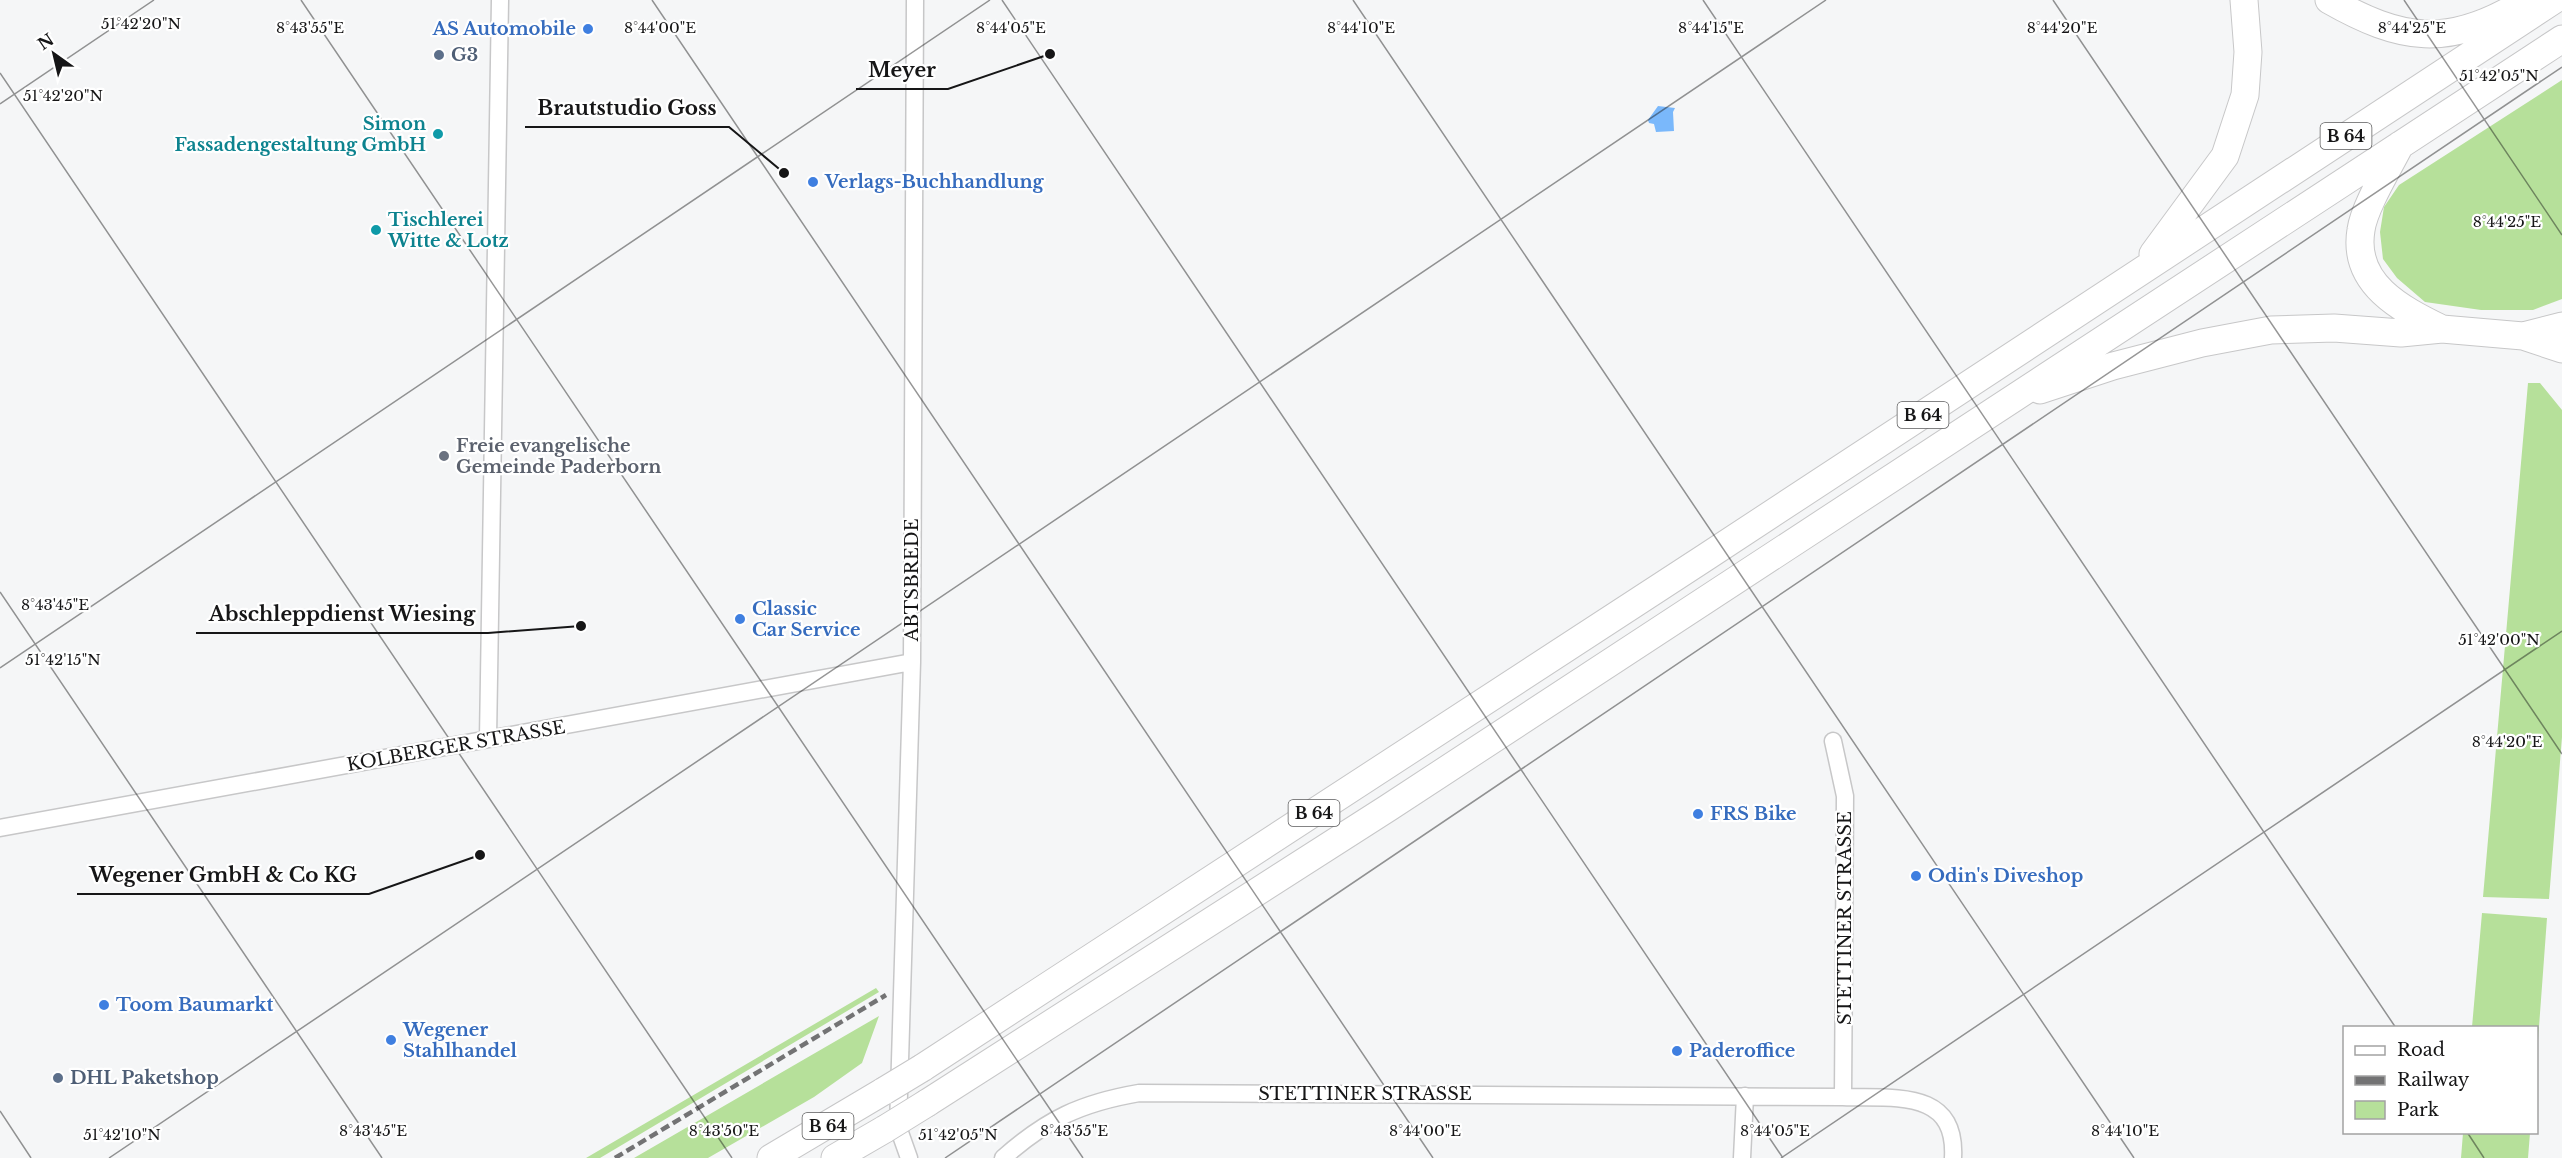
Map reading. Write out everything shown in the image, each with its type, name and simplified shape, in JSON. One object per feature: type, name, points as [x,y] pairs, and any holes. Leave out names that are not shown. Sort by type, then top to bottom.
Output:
[{"type":"highway","points":[[2139,272],[2225,156],[2245,95],[2248,52],[2244,0]]},
{"type":"highway","points":[[2329,0],[2384,26],[2417,34],[2457,33],[2505,14],[2528,0]]},
{"type":"highway","name":"B 64","points":[[771,1158],[921,1068],[1706,557],[2554,0]]},
{"type":"highway","name":"B 64","points":[[835,1158],[927,1103],[1378,814],[2562,39]]},
{"type":"highway","points":[[2402,143],[2361,228],[2360,254],[2373,281],[2385,296],[2409,313],[2442,329]]},
{"type":"highway","points":[[2008,400],[2114,366],[2202,343],[2271,330],[2334,328],[2402,333],[2442,329],[2523,336],[2561,344]]},
{"type":"street","points":[[488,739],[500,0]]},
{"type":"street","name":"ABTSBREDE","points":[[909,1158],[898,1127],[912,662],[915,0]]},
{"type":"street","name":"KOLBERGER STRASSE","points":[[0,828],[912,662]]},
{"type":"street","name":"STETTINER STRASSE","points":[[1833,741],[1845,796],[1843,1096]]},
{"type":"street","name":"STETTINER STRASSE","points":[[1003,1158],[1027,1137],[1065,1113],[1104,1099],[1139,1093],[1843,1096],[1922,1101],[1945,1116],[1954,1142],[1953,1158]]},
{"type":"street","points":[[1742,1158],[1745,1096]]},
{"type":"green space","points":[[2562,80],[2562,299],[2533,310],[2481,310],[2425,302],[2397,278],[2383,259],[2380,232],[2384,207],[2399,185]]},
{"type":"green space","points":[[2528,383],[2540,383],[2562,410],[2562,737],[2549,899],[2483,897]]},
{"type":"green space","points":[[2482,913],[2547,918],[2538,1040],[2538,1026],[2472,1026]]},
{"type":"green space","points":[[876,988],[879,992],[600,1158],[586,1158]]},
{"type":"green space","points":[[879,1016],[862,1063],[814,1097],[708,1158],[634,1158]]},
{"type":"green space","points":[[2463,1134],[2530,1134],[2528,1158],[2461,1158]]},
{"type":"water","points":[[1658,106],[1675,108],[1673,112],[1674,131],[1656,132],[1654,124],[1649,123],[1648,120]]},
{"type":"railway","points":[[615,1158],[886,995]]},
{"type":"place","name":"AS Automobile","points":[[588,29]]},
{"type":"place","name":"Meyer","points":[[1050,54]]},
{"type":"place","name":"G3","points":[[439,55]]},
{"type":"place","name":"Simon Fassadengestaltung GmbH","points":[[438,134]]},
{"type":"place","name":"Brautstudio Goss","points":[[784,173]]},
{"type":"place","name":"Verlags-Buchhandlung","points":[[813,182]]},
{"type":"place","name":"Tischlerei Witte & Lotz","points":[[376,230]]},
{"type":"place","name":"Freie evangelische Gemeinde Paderborn","points":[[444,456]]},
{"type":"place","name":"Classic Car Service","points":[[740,619]]},
{"type":"place","name":"Abschleppdienst Wiesing","points":[[581,626]]},
{"type":"place","name":"FRS Bike","points":[[1698,814]]},
{"type":"place","name":"Wegener GmbH & Co KG","points":[[480,855]]},
{"type":"place","name":"Odin's Diveshop","points":[[1916,876]]},
{"type":"place","name":"Toom Baumarkt","points":[[104,1005]]},
{"type":"place","name":"Wegener Stahlhandel","points":[[391,1040]]},
{"type":"place","name":"Paderoffice","points":[[1677,1051]]},
{"type":"place","name":"DHL Paketshop","points":[[58,1078]]}]
